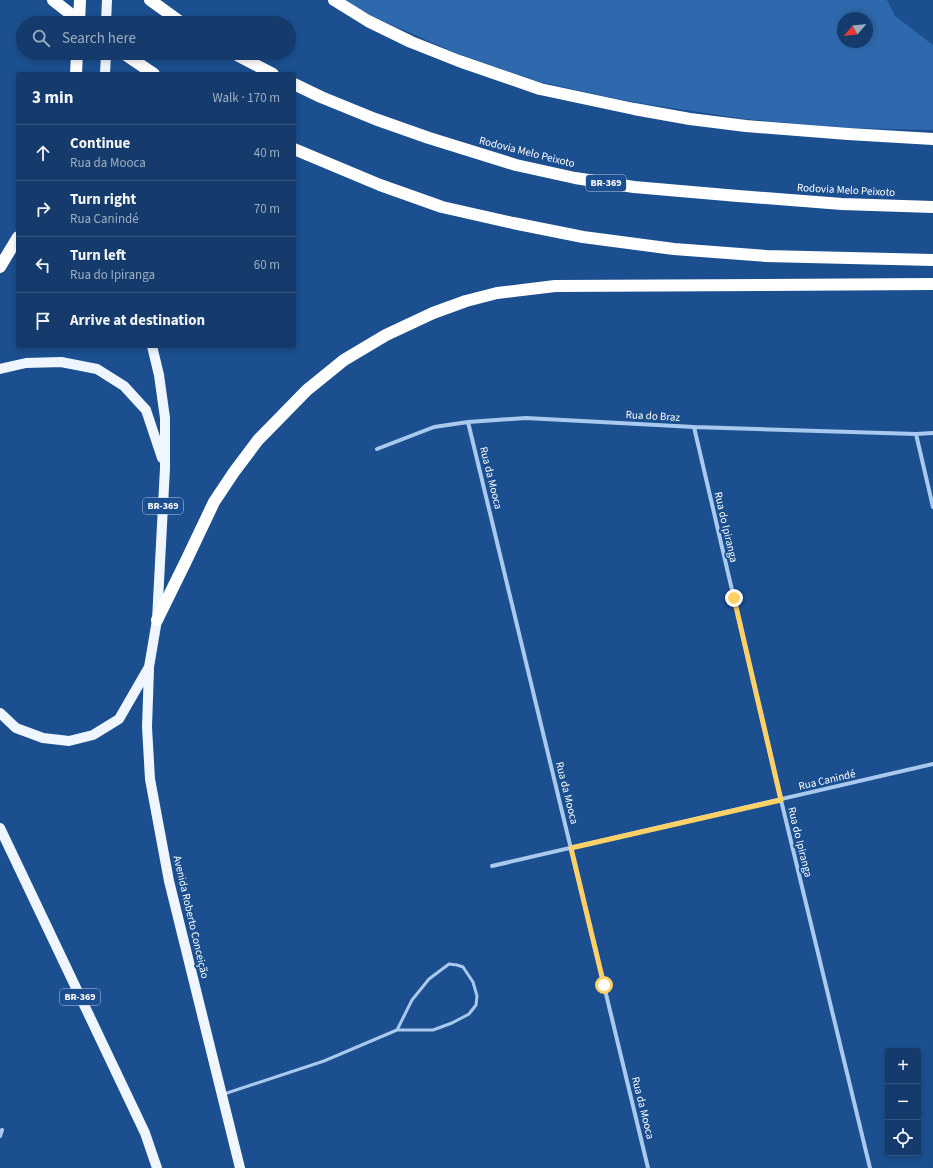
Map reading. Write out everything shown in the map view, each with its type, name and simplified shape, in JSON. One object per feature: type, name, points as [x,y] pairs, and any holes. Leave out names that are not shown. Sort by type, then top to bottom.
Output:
[{"type":"highway","points":[[54,0],[73,16]]},
{"type":"highway","points":[[79,16],[80,0]]},
{"type":"highway","points":[[150,0],[172,16]]},
{"type":"highway","points":[[334,0],[368,21],[411,42],[459,61],[540,89],[690,119],[746,126],[933,139]]},
{"type":"highway","points":[[76,72],[77,60]]},
{"type":"highway","points":[[133,60],[151,72]]},
{"type":"highway","points":[[246,60],[269,72]]},
{"type":"highway","name":"Rodovia Melo Peixoto","points":[[296,85],[368,116],[429,138],[516,165],[575,178],[634,187],[738,196],[842,204],[933,207]]},
{"type":"highway","points":[[296,150],[380,185],[442,207],[513,224],[583,237],[674,249],[766,256],[933,260]]},
{"type":"highway","points":[[0,267],[16,239]]},
{"type":"highway","points":[[157,620],[214,502],[258,440],[307,390],[344,360],[386,335],[433,313],[497,294],[555,286],[933,284]]},
{"type":"main road","points":[[106,16],[107,0]]},
{"type":"main road","points":[[105,72],[106,60]]},
{"type":"main road","name":"BR-369","points":[[149,667],[157,620],[165,468],[164,418],[159,375],[152,348]]},
{"type":"main road","points":[[0,369],[26,363],[61,362],[97,369],[124,386],[146,410],[165,468]]},
{"type":"main road","points":[[0,713],[16,728],[44,738],[69,741],[93,735],[118,719],[149,667]]},
{"type":"main road","name":"Avenida Roberto Conceição","points":[[149,667],[147,728],[150,779],[169,881],[240,1168]]},
{"type":"main road","name":"BR-369","points":[[0,828],[145,1133],[157,1168]]},
{"type":"street","name":"Rua do Braz","points":[[377,449],[434,427],[468,422],[526,418],[694,427],[916,434],[933,433]]},
{"type":"street","name":"Rua da Mooca","points":[[468,422],[648,1168]]},
{"type":"street","name":"Rua do Ipiranga","points":[[694,427],[781,800],[870,1168]]},
{"type":"street","points":[[916,434],[933,507]]},
{"type":"street","name":"Rua Canindé","points":[[492,866],[933,764]]},
{"type":"street","points":[[0,1136],[2,1130]]},
{"type":"lane","points":[[222,1095],[324,1060],[397,1030],[434,1030],[469,1014],[476,1005],[477,996],[473,982],[463,967],[449,964],[429,979],[412,1000],[397,1030]]},
{"type":"shaded area","points":[[346,0],[887,0],[895,16],[933,45],[933,130],[847,128],[746,119],[632,102],[540,82],[456,53],[365,13]]},
{"type":"route","points":[[604,985],[571,848],[781,800],[734,598]]}]
